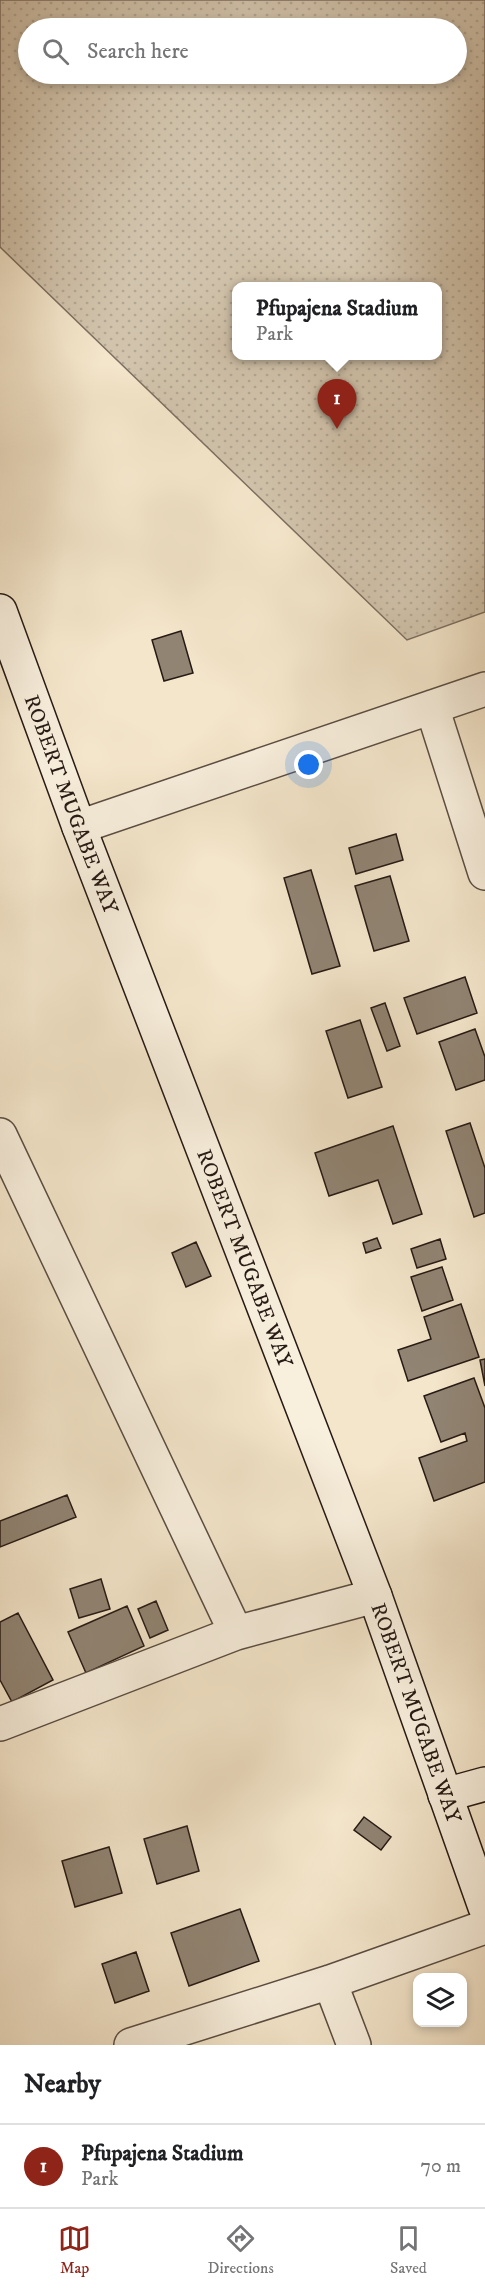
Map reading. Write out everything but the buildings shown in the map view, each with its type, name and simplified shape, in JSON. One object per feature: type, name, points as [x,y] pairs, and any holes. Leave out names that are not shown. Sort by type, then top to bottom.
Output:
[{"type":"street","name":"ROBERT MUGABE WAY","points":[[0,611],[79,827],[375,1596],[485,1907]]},
{"type":"street","points":[[79,827],[485,689]]},
{"type":"street","points":[[432,707],[485,873]]},
{"type":"street","points":[[0,1135],[236,1633]]},
{"type":"street","points":[[0,1724],[236,1633],[375,1596]]},
{"type":"street","points":[[445,1795],[485,1784]]},
{"type":"street","points":[[131,2045],[330,1982],[485,1926]]},
{"type":"street","points":[[330,1982],[354,2045]]},
{"type":"shaded area","points":[[0,0],[485,0],[485,612],[407,640],[0,247]]},
{"type":"place","name":"Pfupajena Stadium","points":[[337,429]]}]
